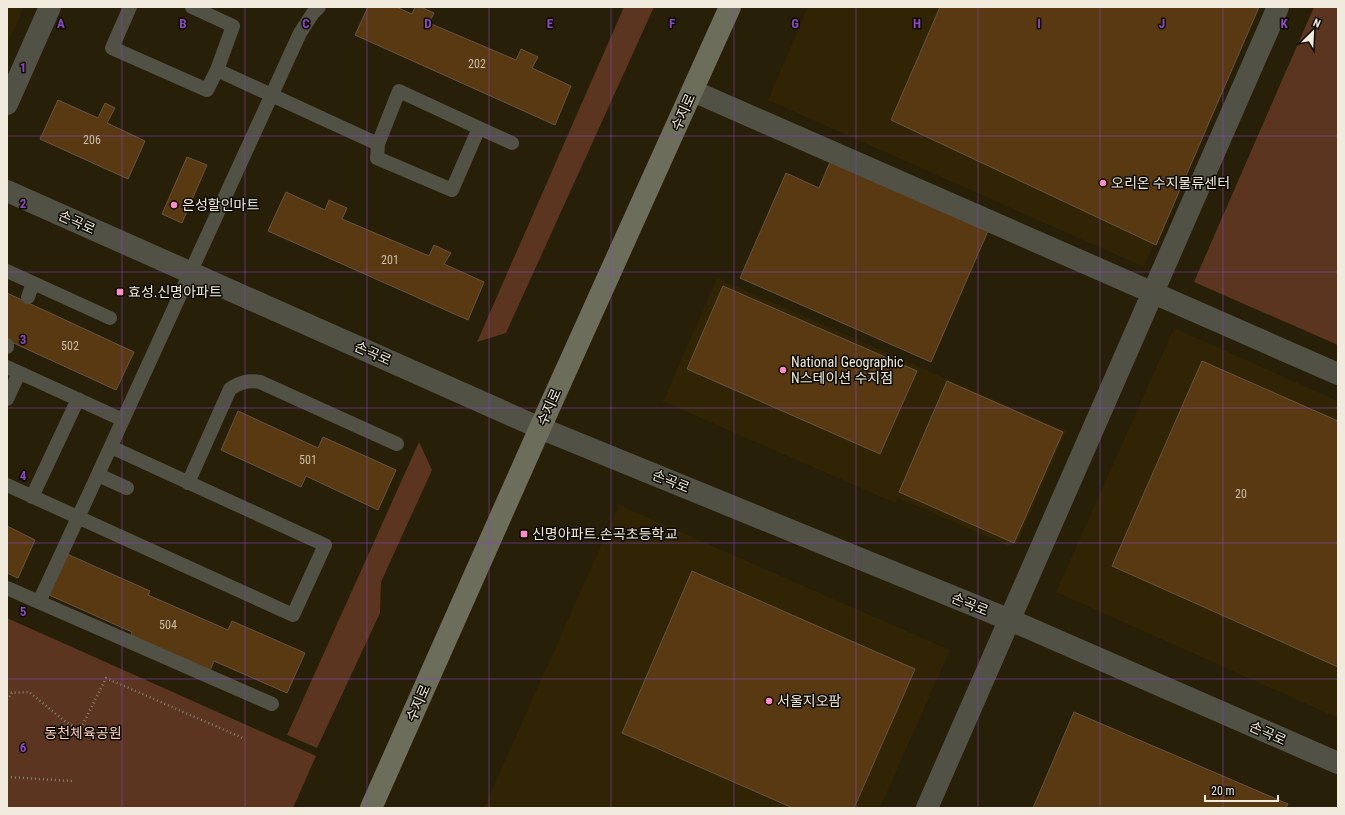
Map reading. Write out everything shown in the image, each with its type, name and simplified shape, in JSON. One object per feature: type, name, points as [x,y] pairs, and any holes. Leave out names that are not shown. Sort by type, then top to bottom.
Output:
[{"type":"main road","name":"수지로","points":[[371,808],[730,7]]},
{"type":"street","points":[[7,104],[50,7]]},
{"type":"street","points":[[927,808],[1278,7]]},
{"type":"street","points":[[693,91],[1338,374]]},
{"type":"street","name":"손곡로","points":[[7,191],[540,428],[1010,620],[1338,763]]},
{"type":"lane","points":[[130,7],[112,48],[207,90],[217,70],[233,26],[192,7]]},
{"type":"lane","points":[[38,602],[111,448],[300,33],[313,13],[319,7]]},
{"type":"lane","points":[[217,70],[378,144]]},
{"type":"lane","points":[[479,128],[452,190],[377,158],[378,144],[399,91],[512,143]]},
{"type":"lane","points":[[7,271],[110,318]]},
{"type":"lane","points":[[28,297],[34,283]]},
{"type":"lane","points":[[7,399],[13,370],[123,420]]},
{"type":"lane","points":[[188,483],[230,388],[240,382],[260,382],[397,444]]},
{"type":"lane","points":[[32,497],[78,399]]},
{"type":"lane","points":[[7,485],[294,615],[325,544],[111,448]]},
{"type":"lane","points":[[98,475],[127,488]]},
{"type":"lane","points":[[7,588],[272,704]]},
{"type":"path","points":[[7,691],[12,693],[29,692],[66,722],[80,730],[106,678],[245,739]]},
{"type":"path","points":[[7,700],[12,693]]},
{"type":"path","points":[[7,777],[72,781]]},
{"type":"shaded area","points":[[7,7],[24,7],[7,45]]},
{"type":"shaded area","name":"오리온 수지물류센터","points":[[808,7],[1256,7],[1144,267],[768,100]]},
{"type":"shaded area","points":[[717,278],[1066,431],[1017,543],[1009,546],[898,498],[895,503],[662,401],[664,400]]},
{"type":"shaded area","points":[[1174,328],[1338,401],[1338,718],[1056,592]]},
{"type":"shaded area","points":[[619,505],[950,650],[880,808],[484,808]]},
{"type":"green space","points":[[624,7],[654,7],[506,333],[477,342]]},
{"type":"green space","points":[[1314,7],[1338,7],[1338,345],[1194,282]]},
{"type":"green space","points":[[419,442],[432,470],[381,582],[380,613],[317,748],[287,735]]},
{"type":"green space","name":"동천체육공원","points":[[7,618],[316,756],[293,808],[7,808]]},
{"type":"building","points":[[368,7],[396,7],[412,14],[415,7],[421,7],[434,13],[429,23],[516,60],[521,49],[538,57],[532,68],[571,86],[555,125],[355,35]]},
{"type":"building","name":"오리온 수지물류센터","points":[[940,7],[1259,7],[1156,245],[891,120]]},
{"type":"building","points":[[58,100],[98,118],[105,103],[115,108],[107,123],[145,141],[128,179],[40,139]]},
{"type":"building","points":[[187,157],[207,165],[182,223],[162,214]]},
{"type":"building","points":[[830,162],[988,231],[931,362],[740,278],[786,173],[819,188]]},
{"type":"building","points":[[286,192],[325,210],[329,200],[347,208],[342,219],[429,256],[434,245],[451,253],[444,264],[484,282],[468,320],[268,231]]},
{"type":"building","points":[[723,286],[917,371],[880,454],[687,369]]},
{"type":"building","points":[[7,293],[134,352],[116,390],[7,340]]},
{"type":"building","points":[[1202,361],[1338,421],[1338,667],[1112,566]]},
{"type":"building","points":[[947,381],[1063,432],[1014,543],[899,492]]},
{"type":"building","points":[[238,411],[318,448],[323,437],[396,470],[378,510],[306,476],[301,487],[221,450]]},
{"type":"building","points":[[7,526],[35,540],[18,578],[7,573]]},
{"type":"building","points":[[67,554],[150,591],[148,595],[228,630],[232,621],[305,653],[287,693],[214,661],[210,671],[131,635],[132,632],[49,595]]},
{"type":"building","name":"서울지오팜","points":[[692,571],[915,669],[854,808],[793,808],[622,733]]},
{"type":"building","points":[[1074,712],[1288,804],[1286,808],[1033,808]]},
{"type":"place","name":"오리온 수지물류센터","points":[[1103,183]]},
{"type":"place","name":"은성할인마트","points":[[174,205]]},
{"type":"place","name":"효성.신명아파트","points":[[120,292]]},
{"type":"place","name":"National Geographic N스테이션 수지점","points":[[783,370]]},
{"type":"place","name":"신명아파트.손곡초등학교","points":[[524,534]]},
{"type":"place","name":"서울지오팜","points":[[769,701]]}]
